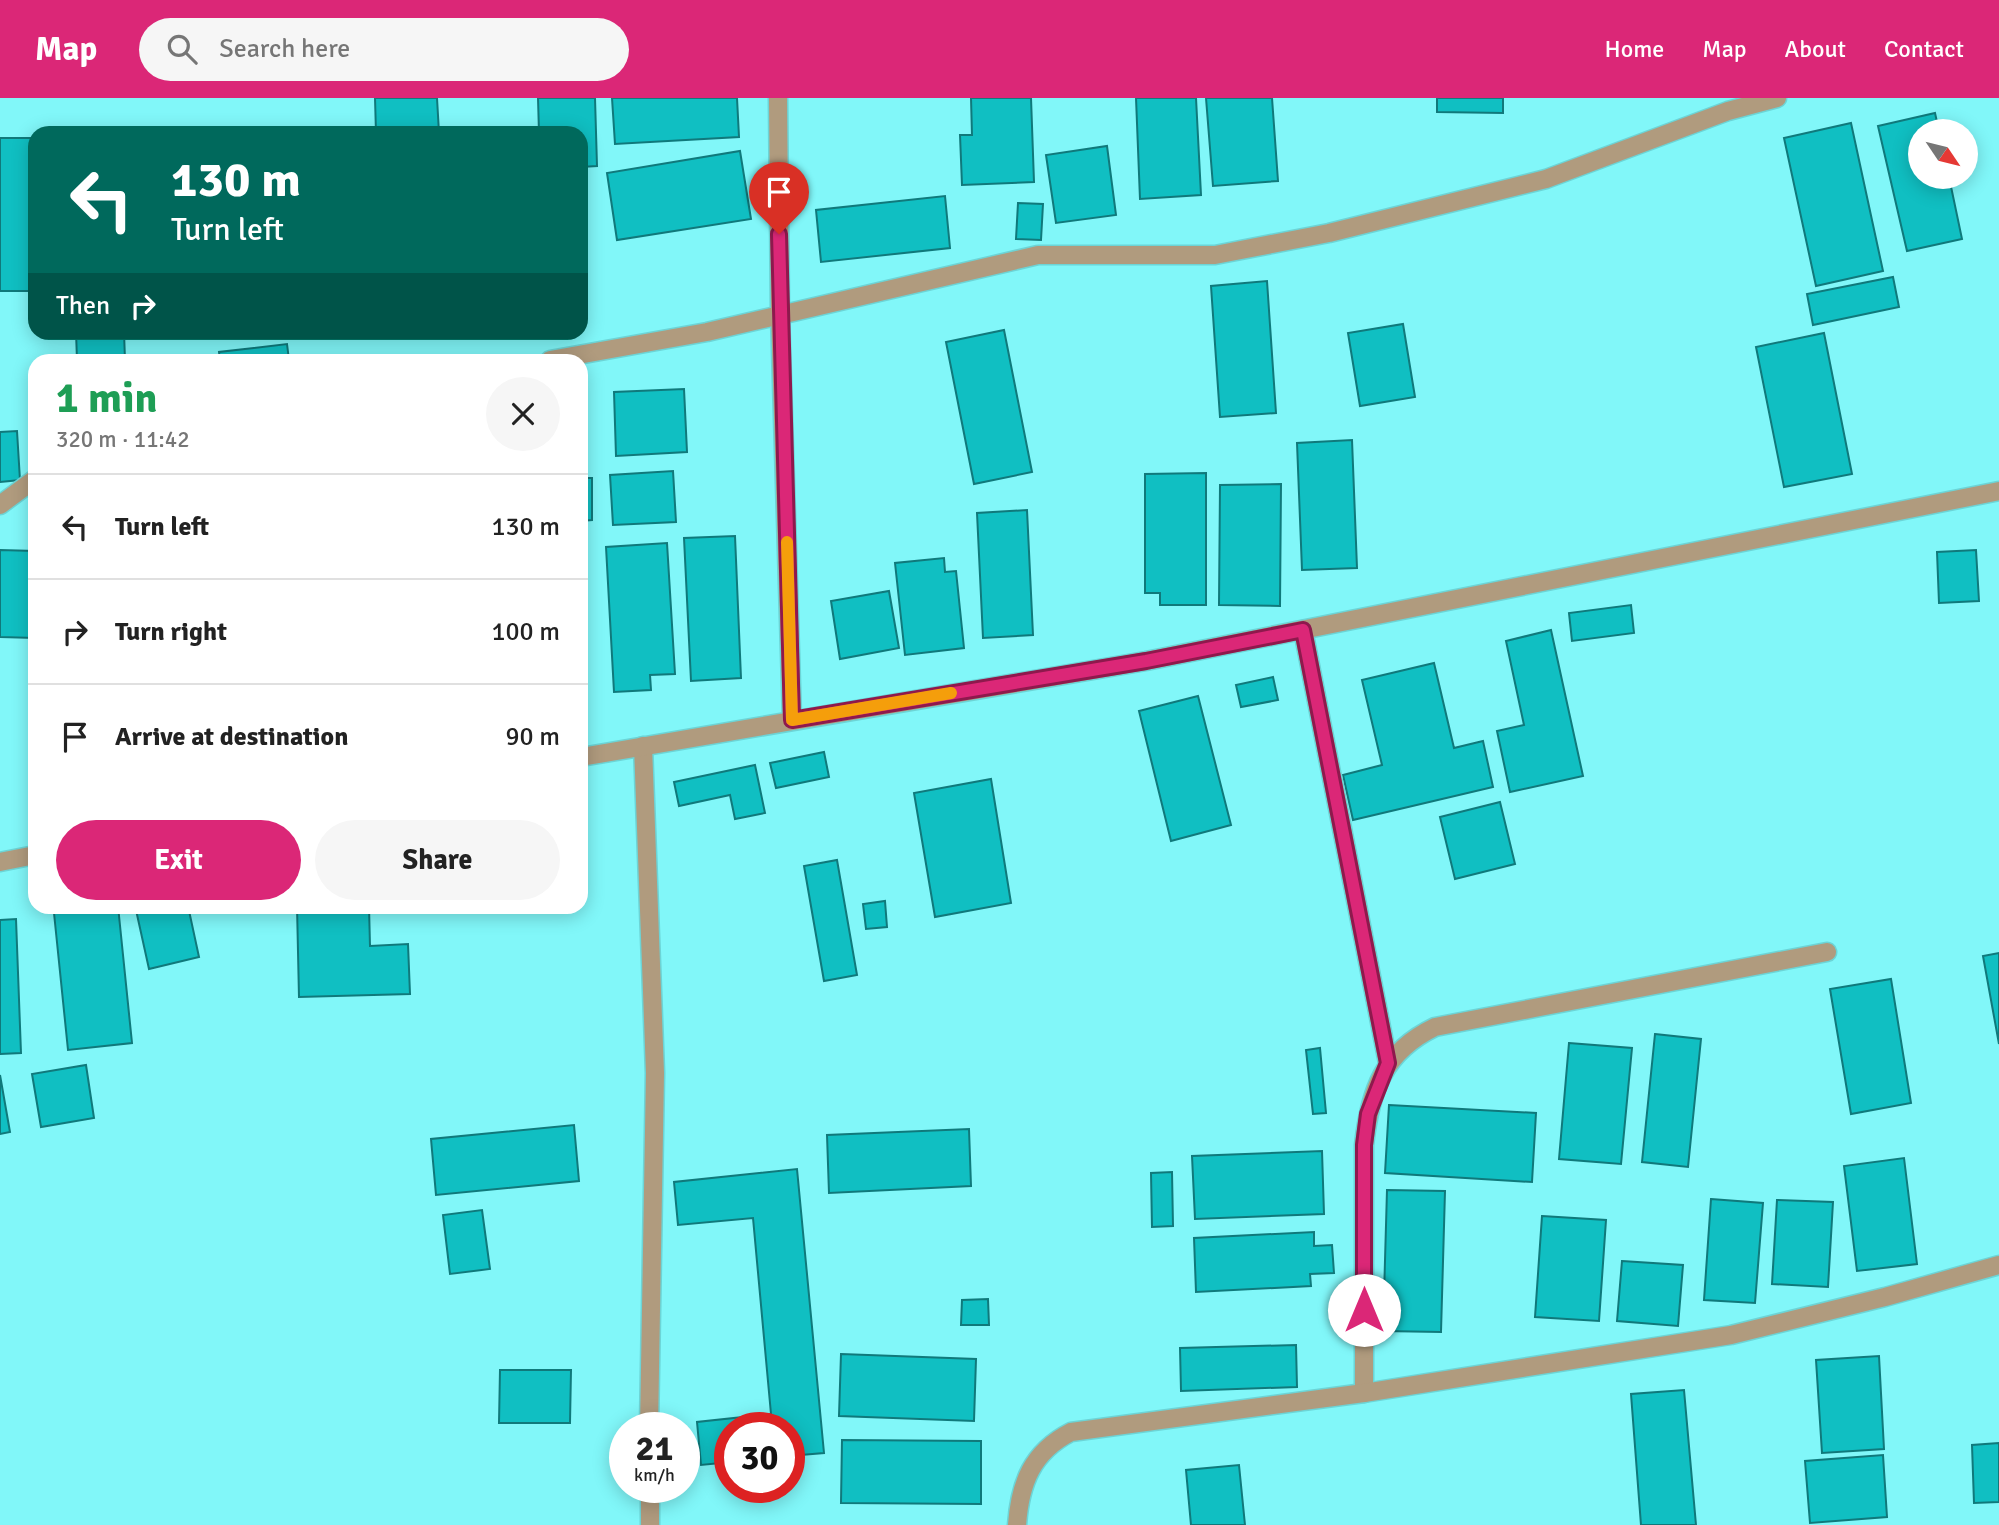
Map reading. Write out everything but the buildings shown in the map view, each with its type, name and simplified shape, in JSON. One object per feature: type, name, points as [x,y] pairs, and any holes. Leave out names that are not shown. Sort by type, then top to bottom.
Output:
[{"type":"street","points":[[778,98],[780,315],[792,720]]},
{"type":"street","points":[[581,354],[780,315],[1038,255],[1214,255],[1340,230],[1546,179],[1728,111],[1777,98]]},
{"type":"street","points":[[0,505],[28,484]]},
{"type":"street","points":[[588,756],[1146,661],[1999,491]]},
{"type":"street","points":[[1303,630],[1388,1063]]},
{"type":"street","points":[[643,746],[654,1073],[649,1412]]},
{"type":"street","points":[[0,862],[28,856]]},
{"type":"street","points":[[1364,1393],[1364,1145],[1368,1114],[1388,1063],[1414,1037],[1435,1027],[1827,952]]},
{"type":"street","points":[[1017,1525],[1020,1496],[1027,1473],[1053,1441],[1071,1432],[1364,1393],[1731,1335],[1885,1297],[1999,1265]]},
{"type":"street","points":[[650,1503],[650,1525]]},
{"type":"slow traffic","points":[[787,542],[792,720],[951,693]]},
{"type":"route","points":[[779,234],[792,720],[1146,661],[1303,630],[1388,1063],[1368,1114],[1364,1145],[1364,1310]]}]
